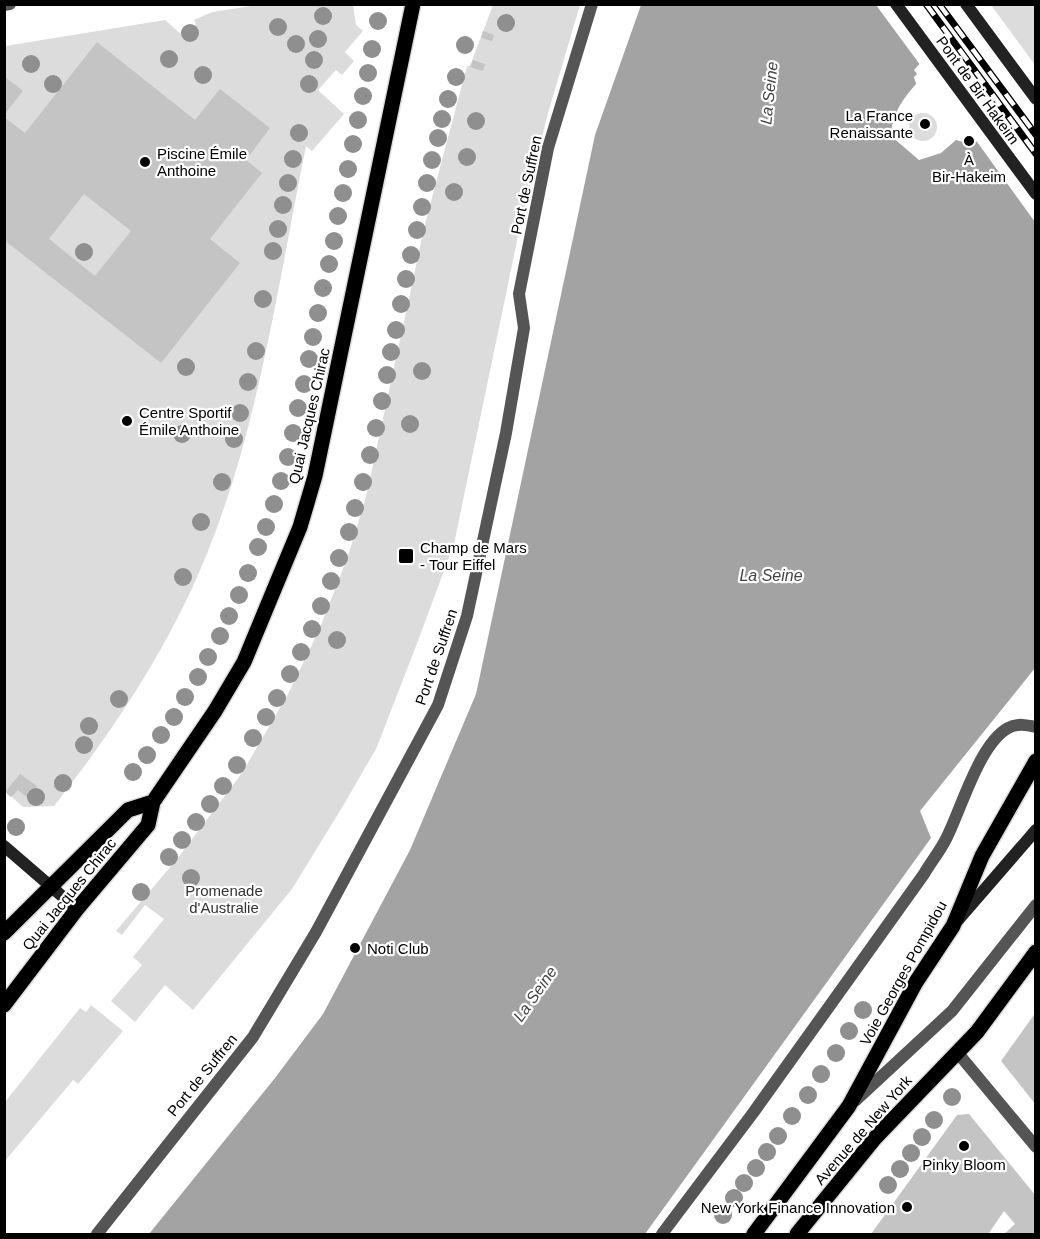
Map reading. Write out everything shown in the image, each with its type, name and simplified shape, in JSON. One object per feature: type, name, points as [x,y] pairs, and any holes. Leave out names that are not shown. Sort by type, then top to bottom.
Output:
[{"type":"main road","name":"Quai Jacques Chirac","points":[[4,1005],[77,909],[148,825],[153,802],[215,711],[244,662],[300,527],[315,476],[340,362],[413,4]]},
{"type":"main road","name":"Pont de Bir Hakeim","points":[[896,4],[1035,194]]},
{"type":"main road","points":[[966,4],[1035,99]]},
{"type":"main road","name":"Voie Georges Pompidou","points":[[849,1106],[916,982],[953,926],[982,856],[1035,761]]},
{"type":"main road","name":"Quai Jacques Chirac","points":[[4,933],[52,888],[128,810],[153,802]]},
{"type":"main road","points":[[953,926],[1035,830]]},
{"type":"main road","points":[[4,846],[77,909]]},
{"type":"main road","name":"Avenue de New York","points":[[798,1234],[875,1138],[977,1032],[1035,952]]},
{"type":"main road","name":"Avenue de New York","points":[[753,1234],[849,1106]]},
{"type":"street","points":[[4,5],[10,4]]},
{"type":"street","name":"Port de Suffren","points":[[97,1234],[253,1037],[315,932],[438,705],[466,616],[506,433],[524,328],[519,294],[548,148],[592,4]]},
{"type":"street","points":[[662,1234],[753,1113],[924,874],[946,839],[964,796],[994,740],[1009,727],[1020,725],[1035,727]]},
{"type":"street","points":[[849,1106],[952,1011],[1035,905]]},
{"type":"street","points":[[957,1052],[1035,1147]]},
{"type":"green space","name":"Centre Sportif Émile Anthoine","points":[[257,5],[353,5],[356,25],[363,31],[345,52],[354,61],[342,75],[336,70],[318,90],[344,114],[312,151],[306,146],[277,299],[254,403],[226,503],[193,585],[177,619],[140,684],[99,746],[54,806],[23,807],[5,791],[5,46],[165,20],[183,36],[196,24],[194,20],[212,12]]},
{"type":"green space","name":"Promenade d'Australie","points":[[493,5],[580,5],[548,113],[522,217],[454,544],[377,747],[292,889],[193,1010],[165,985],[135,1022],[111,1001],[142,965],[133,957],[164,919],[145,905],[122,935],[116,931],[177,859],[242,773],[288,694],[319,630],[347,559],[366,497],[425,224],[467,66],[470,66]]},
{"type":"green space","points":[[991,5],[1035,5],[1035,65]]},
{"type":"green space","points":[[923,113],[933,117],[937,127],[933,137],[923,141],[913,137],[909,127],[913,117]]},
{"type":"green space","points":[[91,1005],[123,1031],[78,1084],[73,1080],[5,1161],[5,1102],[80,1008],[86,1012]]},
{"type":"water","name":"La Seine","points":[[641,5],[974,5],[914,70],[917,74],[914,77],[916,84],[896,114],[891,136],[919,160],[941,153],[956,140],[963,142],[965,139],[968,143],[972,138],[976,142],[1035,68],[1035,668],[920,811],[931,838],[645,1234],[149,1234],[275,1078],[323,1014],[410,850],[476,694],[595,135]]},
{"type":"pier","points":[[977,4],[921,66],[876,5]]},
{"type":"pier","points":[[1036,65],[1035,222],[972,135],[975,138]]},
{"type":"building","points":[[483,31],[494,35],[492,41],[481,38]]},
{"type":"building","points":[[97,42],[195,120],[220,89],[270,128],[246,160],[262,173],[210,239],[240,263],[161,363],[4,240],[4,117],[25,133]],"holes":[[[84,194],[131,231],[95,276],[49,239]]]},
{"type":"building","points":[[473,60],[485,64],[483,71],[470,67]]},
{"type":"building","points":[[4,76],[23,91],[4,115]]},
{"type":"building","points":[[20,774],[37,786],[28,798],[18,790],[11,797],[5,792]]},
{"type":"building","points":[[62,776],[68,780],[59,792],[53,787]]},
{"type":"building","points":[[1036,1012],[1036,1105],[1001,1061]]},
{"type":"building","points":[[969,1114],[1036,1196],[1036,1234],[1004,1234],[1015,1224],[1004,1211],[989,1233],[991,1234],[871,1234],[957,1115]]},
{"type":"railway","points":[[926,4],[1036,154]]},
{"type":"railway","points":[[939,4],[1036,135]]},
{"type":"place","name":"La France Renaissante","points":[[925,124]]},
{"type":"place","name":"À Bir-Hakeim","points":[[969,141]]},
{"type":"place","name":"Piscine Émile Anthoine","points":[[145,162]]},
{"type":"place","name":"Centre Sportif Émile Anthoine","points":[[127,421]]},
{"type":"place","name":"Champ de Mars - Tour Eiffel","points":[[406,556]]},
{"type":"place","name":"Noti Club","points":[[355,948]]},
{"type":"place","name":"Pinky Bloom","points":[[964,1146]]},
{"type":"place","name":"New York Finance Innovation","points":[[907,1207]]}]
